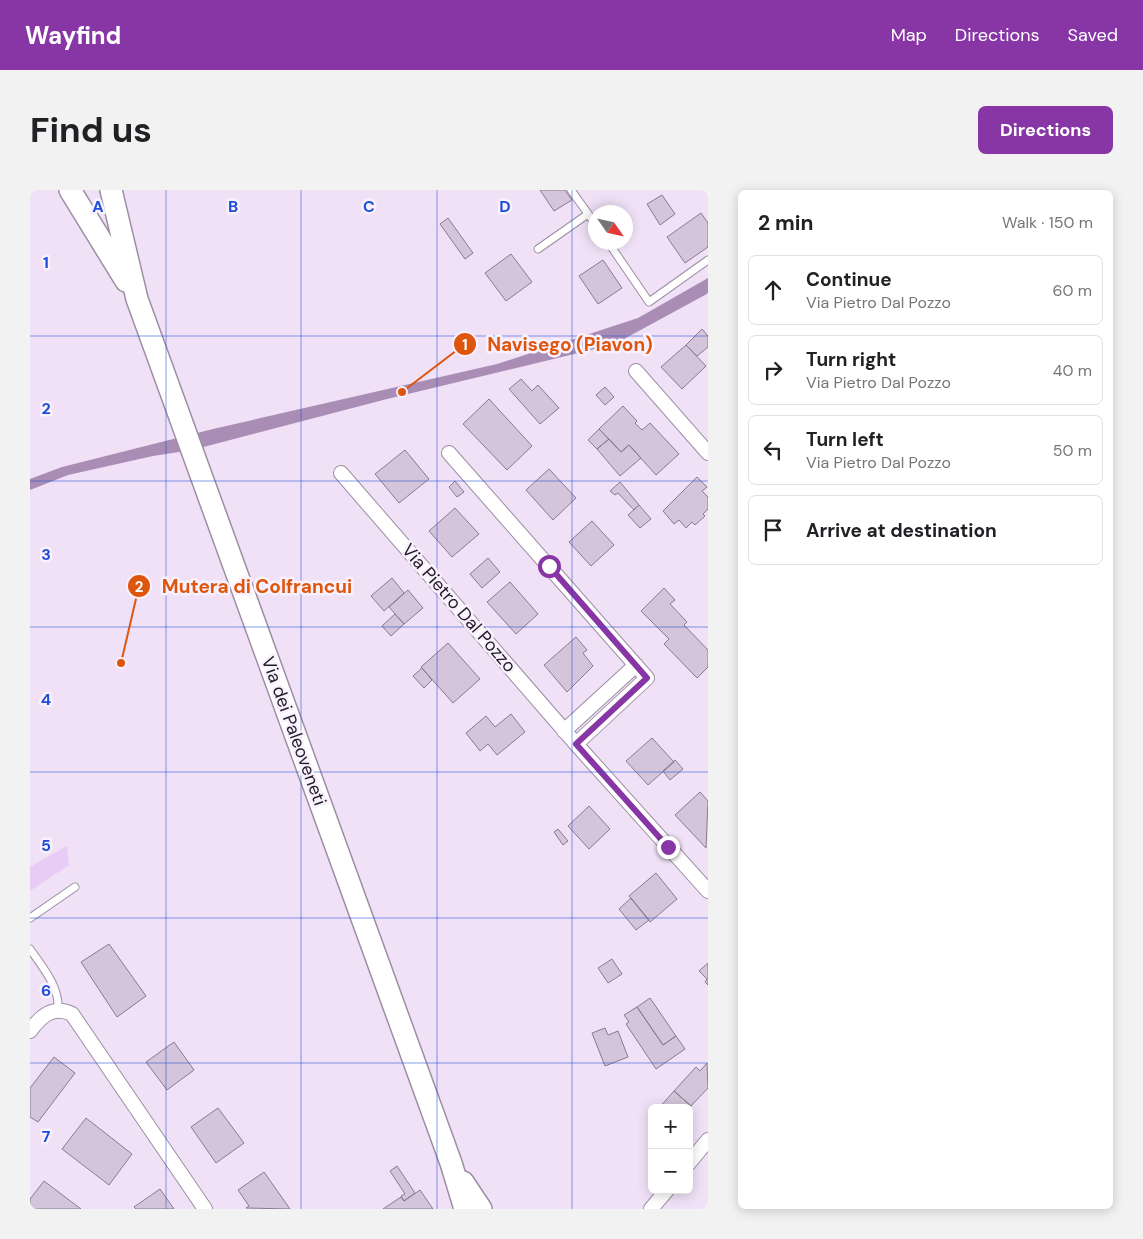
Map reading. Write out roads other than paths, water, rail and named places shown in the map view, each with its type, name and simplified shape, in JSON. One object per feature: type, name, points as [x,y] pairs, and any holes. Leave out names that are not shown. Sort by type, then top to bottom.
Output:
[{"type":"main road","name":"Via dei Paleoveneti","points":[[70,190],[137,299]]},
{"type":"main road","name":"Via dei Paleoveneti","points":[[111,190],[137,299],[451,1163],[465,1209]]},
{"type":"main road","name":"Via dei Paleoveneti","points":[[451,1163],[481,1209]]},
{"type":"street","points":[[636,371],[708,453]]},
{"type":"street","points":[[450,453],[647,678],[576,744]]},
{"type":"street","name":"Via Pietro Dal Pozzo","points":[[341,473],[564,731],[708,891]]},
{"type":"street","points":[[564,731],[636,665]]},
{"type":"street","points":[[30,1031],[40,1018],[49,1012],[58,1010],[72,1014],[205,1209]]},
{"type":"street","points":[[693,1159],[708,1140]]},
{"type":"street","points":[[651,1208],[663,1194]]},
{"type":"lane","points":[[538,249],[588,214],[571,190]]},
{"type":"lane","points":[[613,250],[649,302],[708,260]]},
{"type":"lane","points":[[30,918],[75,887]]},
{"type":"lane","points":[[30,949],[53,983],[59,1000],[58,1010]]},
{"type":"place","name":"Navisego (Piavon)","points":[[402,392]]},
{"type":"place","name":"Mutera di Colfrancui","points":[[121,663]]}]
